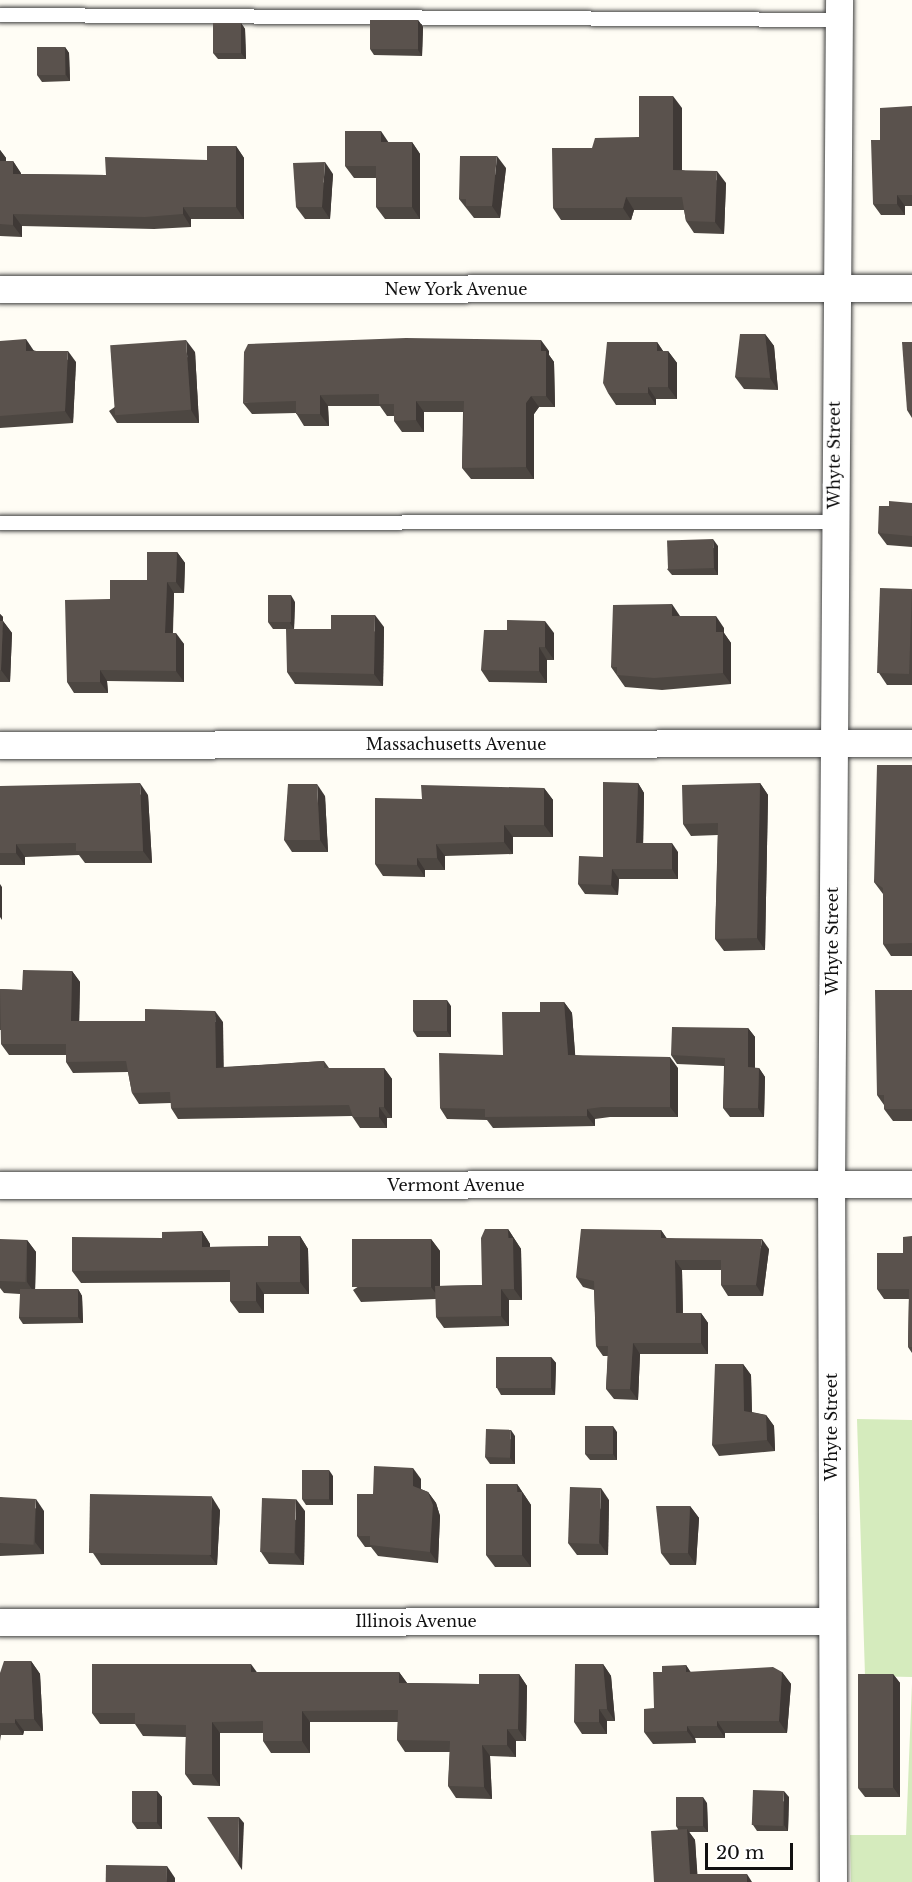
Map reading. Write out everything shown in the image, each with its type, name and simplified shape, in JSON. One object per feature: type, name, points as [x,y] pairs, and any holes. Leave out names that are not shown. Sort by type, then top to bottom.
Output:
[{"type":"street","name":"Whyte Street","points":[[833,1882],[831,1184],[839,10]]},
{"type":"street","name":"New York Avenue","points":[[0,289],[912,288]]},
{"type":"street","name":"Massachusetts Avenue","points":[[0,745],[912,743]]},
{"type":"street","name":"Vermont Avenue","points":[[0,1185],[912,1184]]},
{"type":"street","name":"Illinois Avenue","points":[[0,1622],[832,1621]]},
{"type":"lane","points":[[0,15],[839,10]]},
{"type":"lane","points":[[0,523],[834,522]]},
{"type":"green space","points":[[857,1419],[912,1420],[912,1677],[865,1676]]},
{"type":"green space","points":[[912,1683],[912,1882],[851,1882],[850,1835],[906,1835]]},
{"type":"building","points":[[370,20],[418,20],[418,49],[370,49]]},
{"type":"building","points":[[213,23],[241,23],[241,53],[213,53]]},
{"type":"building","points":[[37,47],[65,47],[65,75],[37,75]]},
{"type":"building","points":[[639,96],[673,96],[673,170],[717,171],[715,222],[686,221],[682,197],[626,197],[623,208],[553,208],[552,148],[592,148],[595,138],[639,137]]},
{"type":"building","points":[[912,106],[912,195],[897,195],[897,204],[873,204],[871,140],[880,140],[880,108]]},
{"type":"building","points":[[345,131],[381,131],[381,142],[412,142],[412,207],[376,207],[376,166],[345,166]]},
{"type":"building","points":[[207,146],[236,146],[236,207],[183,207],[183,214],[145,217],[13,214],[13,225],[0,224],[0,161],[13,161],[13,174],[106,175],[105,157],[207,160]]},
{"type":"building","points":[[460,156],[497,156],[492,206],[466,206],[466,199],[459,199]]},
{"type":"building","points":[[325,162],[322,207],[296,207],[293,163]]},
{"type":"building","points":[[740,334],[765,334],[770,378],[735,377]]},
{"type":"building","points":[[406,338],[541,340],[541,351],[546,351],[546,396],[531,396],[526,403],[526,467],[462,468],[464,401],[416,401],[416,420],[394,421],[394,404],[379,404],[379,394],[320,395],[320,414],[296,414],[296,401],[243,403],[244,352],[248,344]]},
{"type":"building","points":[[26,339],[26,351],[68,351],[65,411],[0,416],[0,341]]},
{"type":"building","points":[[186,340],[191,410],[115,415],[110,345]]},
{"type":"building","points":[[607,342],[657,342],[657,351],[668,351],[668,387],[648,387],[648,393],[608,393],[603,383]]},
{"type":"building","points":[[902,342],[912,342],[912,410],[907,410]]},
{"type":"building","points":[[889,501],[912,503],[912,536],[878,533],[879,506],[889,506]]},
{"type":"building","points":[[713,539],[714,568],[668,570],[667,541]]},
{"type":"building","points":[[147,552],[177,552],[176,582],[167,582],[165,633],[176,633],[176,671],[100,670],[100,682],[67,682],[65,600],[110,599],[110,580],[147,580]]},
{"type":"building","points":[[880,588],[912,589],[909,674],[877,673]]},
{"type":"building","points":[[268,595],[291,595],[291,622],[268,622]]},
{"type":"building","points":[[672,604],[672,616],[716,616],[716,632],[723,632],[723,673],[654,678],[617,675],[617,667],[611,667],[613,605]]},
{"type":"building","points":[[331,615],[375,615],[374,674],[287,672],[286,629],[331,629]]},
{"type":"building","points":[[507,620],[545,621],[545,647],[539,647],[539,671],[481,670],[484,630],[507,630]]},
{"type":"building","points":[[0,621],[3,621],[1,670],[0,670]]},
{"type":"building","points":[[877,765],[912,765],[912,943],[883,944],[883,888],[874,882]]},
{"type":"building","points":[[603,782],[638,783],[636,843],[672,843],[672,869],[612,869],[611,885],[578,884],[579,856],[603,857]]},
{"type":"building","points":[[140,783],[143,851],[76,851],[76,843],[16,844],[16,853],[0,853],[0,786]]},
{"type":"building","points":[[760,783],[757,938],[715,939],[718,823],[683,824],[682,785]]},
{"type":"building","points":[[288,784],[317,784],[320,840],[284,840]]},
{"type":"building","points":[[421,785],[544,788],[544,825],[504,825],[504,842],[436,844],[437,858],[417,858],[417,865],[375,864],[375,798],[422,799]]},
{"type":"building","points":[[23,970],[72,971],[71,1021],[145,1021],[145,1009],[215,1011],[216,1068],[324,1061],[324,1068],[384,1068],[384,1107],[379,1107],[379,1117],[353,1117],[349,1105],[171,1108],[170,1092],[132,1093],[126,1061],[66,1062],[66,1044],[1,1044],[0,989],[22,990]]},
{"type":"building","points":[[875,990],[912,990],[912,1109],[884,1109],[884,1095],[877,1095]]},
{"type":"building","points":[[413,1000],[447,1000],[447,1031],[413,1031]]},
{"type":"building","points":[[540,1002],[564,1002],[568,1055],[670,1057],[670,1107],[602,1107],[587,1109],[587,1116],[485,1117],[485,1109],[440,1108],[439,1053],[503,1055],[502,1012],[540,1012]]},
{"type":"building","points":[[672,1027],[748,1028],[748,1067],[759,1068],[758,1108],[723,1108],[725,1058],[671,1055]]},
{"type":"building","points":[[485,1229],[508,1229],[508,1238],[513,1238],[514,1289],[501,1289],[501,1316],[436,1317],[435,1286],[482,1285],[481,1238]]},
{"type":"building","points":[[581,1229],[661,1230],[661,1238],[762,1239],[756,1285],[721,1285],[721,1260],[675,1260],[676,1313],[701,1313],[701,1343],[633,1343],[630,1389],[606,1389],[608,1346],[596,1346],[594,1281],[576,1277]]},
{"type":"building","points":[[202,1231],[202,1247],[268,1246],[268,1236],[300,1236],[300,1282],[256,1282],[256,1301],[230,1301],[230,1270],[72,1271],[72,1237],[162,1238],[162,1232]]},
{"type":"building","points":[[912,1236],[912,1347],[908,1347],[909,1289],[877,1289],[877,1253],[903,1253],[903,1237]]},
{"type":"building","points":[[0,1239],[27,1240],[26,1282],[0,1281]]},
{"type":"building","points":[[352,1239],[431,1239],[431,1287],[352,1287]]},
{"type":"building","points":[[20,1289],[78,1289],[78,1317],[20,1317]]},
{"type":"building","points":[[496,1357],[551,1357],[551,1388],[496,1388]]},
{"type":"building","points":[[715,1364],[743,1364],[744,1411],[766,1415],[767,1440],[712,1445]]},
{"type":"building","points":[[585,1426],[613,1426],[613,1454],[585,1454]]},
{"type":"building","points":[[486,1429],[511,1430],[510,1458],[485,1457]]},
{"type":"building","points":[[374,1466],[413,1468],[413,1486],[428,1492],[433,1505],[430,1552],[370,1545],[370,1536],[357,1536],[357,1494],[373,1494]]},
{"type":"building","points":[[302,1470],[329,1470],[329,1499],[302,1499]]},
{"type":"building","points":[[486,1484],[517,1484],[517,1492],[522,1492],[522,1555],[486,1555]]},
{"type":"building","points":[[570,1487],[601,1488],[599,1544],[568,1543]]},
{"type":"building","points":[[90,1494],[212,1496],[211,1555],[89,1553]]},
{"type":"building","points":[[0,1497],[36,1499],[34,1545],[0,1543]]},
{"type":"building","points":[[262,1498],[296,1499],[294,1553],[260,1552]]},
{"type":"building","points":[[656,1506],[690,1506],[688,1553],[661,1553]]},
{"type":"building","points":[[4,1661],[31,1661],[34,1719],[15,1719],[15,1723],[0,1723],[0,1673]]},
{"type":"building","points":[[92,1664],[251,1664],[251,1672],[399,1672],[399,1683],[479,1684],[479,1674],[519,1674],[518,1729],[507,1729],[507,1745],[482,1745],[484,1787],[448,1786],[450,1741],[397,1740],[398,1710],[302,1711],[302,1741],[263,1741],[263,1721],[212,1722],[212,1774],[185,1774],[186,1725],[135,1724],[135,1713],[92,1713]]},
{"type":"building","points":[[575,1664],[603,1664],[607,1709],[599,1709],[599,1722],[574,1722]]},
{"type":"building","points":[[686,1665],[686,1672],[773,1667],[782,1672],[779,1721],[717,1721],[717,1726],[687,1726],[687,1731],[644,1732],[644,1709],[654,1708],[653,1672],[662,1672],[662,1666]]},
{"type":"building","points":[[858,1674],[893,1674],[893,1788],[858,1788]]},
{"type":"building","points":[[753,1790],[784,1791],[783,1826],[752,1825]]},
{"type":"building","points":[[132,1791],[157,1791],[157,1822],[132,1822]]},
{"type":"building","points":[[676,1797],[703,1797],[703,1826],[676,1826]]},
{"type":"building","points":[[207,1817],[239,1817],[238,1864]]},
{"type":"building","points":[[687,1829],[690,1874],[747,1874],[747,1882],[654,1882],[651,1831]]},
{"type":"building","points":[[106,1865],[167,1866],[167,1882],[106,1882]]}]
